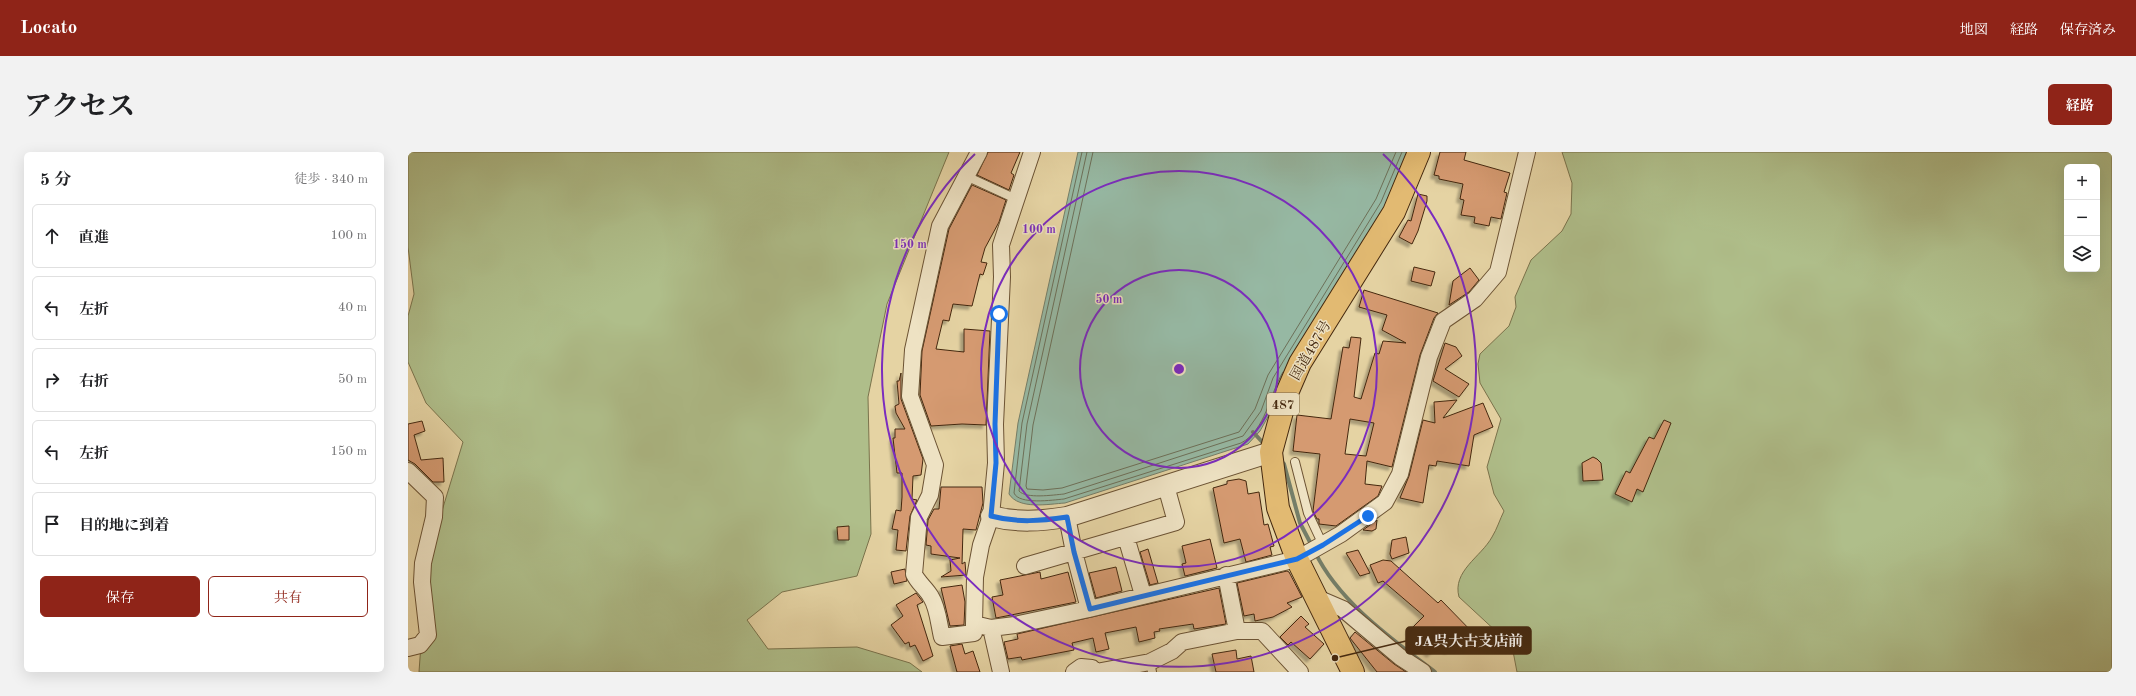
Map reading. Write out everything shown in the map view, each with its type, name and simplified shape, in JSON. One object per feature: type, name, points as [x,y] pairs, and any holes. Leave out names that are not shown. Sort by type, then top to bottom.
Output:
[{"type":"highway","name":"国道487号","points":[[1353,672],[1297,559],[1278,508],[1270,452],[1287,393],[1300,363],[1394,212],[1419,152]]},
{"type":"street","points":[[979,152],[940,226],[913,350],[910,396],[935,464],[930,495],[919,518],[914,574],[918,582],[924,587],[932,598],[942,637],[974,633],[975,577],[981,544],[991,516],[996,463],[995,416],[1002,277],[1001,245],[1032,152]]},
{"type":"street","points":[[974,624],[991,628],[1015,625],[1090,609],[1297,559],[1323,545],[1368,516],[1385,502],[1400,474],[1429,358],[1443,321],[1475,299],[1498,272],[1527,152]]},
{"type":"street","points":[[991,516],[1009,521],[1039,521],[1067,517],[1270,452]]},
{"type":"street","points":[[408,470],[435,497],[434,517],[423,563],[422,582],[428,635],[420,645],[408,648]]},
{"type":"street","points":[[1025,566],[1176,522],[1166,486]]},
{"type":"street","points":[[1067,517],[1074,552],[1090,609]]},
{"type":"street","points":[[1126,537],[1143,595]]},
{"type":"street","points":[[1226,575],[1237,631]]},
{"type":"street","points":[[1315,597],[1343,609],[1400,657],[1423,672]]},
{"type":"street","points":[[991,628],[1002,672]]},
{"type":"street","points":[[1074,672],[1081,668],[1092,668],[1095,672],[1151,667],[1182,642],[1237,631],[1262,631],[1300,672]]},
{"type":"lane","points":[[966,176],[1016,199]]},
{"type":"lane","points":[[1295,462],[1308,513],[1323,545]]},
{"type":"shaded area","points":[[408,152],[949,152],[887,304],[868,397],[871,534],[857,576],[782,592],[747,620],[768,649],[857,647],[910,663],[922,672],[419,672],[427,560],[463,442],[426,403],[408,362],[408,316],[414,294],[408,247]]},
{"type":"shaded area","points":[[1562,152],[2112,152],[2112,672],[1517,672],[1512,646],[1459,597],[1458,588],[1463,572],[1492,537],[1504,511],[1494,494],[1487,467],[1501,419],[1480,383],[1478,364],[1480,354],[1509,326],[1516,307],[1515,297],[1531,260],[1562,231],[1571,214],[1572,183]]},
{"type":"water","points":[[1078,152],[1412,152],[1389,206],[1281,383],[1269,415],[1260,431],[1248,444],[1065,503],[1043,505],[1027,504],[1014,499],[1009,494],[1018,423]]},
{"type":"building","points":[[988,152],[1020,152],[1011,173],[1014,175],[1009,190],[977,175]]},
{"type":"building","points":[[1440,152],[1466,152],[1464,160],[1510,173],[1504,192],[1507,193],[1501,219],[1491,217],[1489,226],[1474,223],[1475,217],[1461,215],[1464,200],[1460,199],[1463,184],[1439,179],[1439,176],[1434,175]]},
{"type":"building","points":[[972,185],[1006,200],[999,222],[985,248],[981,262],[987,263],[983,275],[980,274],[972,306],[953,304],[949,321],[943,320],[936,349],[964,352],[964,329],[990,331],[986,425],[962,424],[931,426],[920,395],[922,351],[949,229]]},
{"type":"building","points":[[1418,194],[1427,196],[1427,201],[1418,231],[1412,244],[1399,237],[1408,220],[1411,221]]},
{"type":"building","points":[[1414,267],[1435,272],[1431,286],[1411,281]]},
{"type":"building","points":[[1470,268],[1479,280],[1469,292],[1449,305],[1453,281]]},
{"type":"building","points":[[1364,290],[1438,313],[1434,318],[1420,355],[1392,467],[1367,461],[1365,484],[1382,486],[1378,496],[1336,526],[1319,524],[1319,519],[1317,519],[1313,511],[1320,454],[1293,451],[1297,415],[1331,419],[1343,347],[1349,348],[1351,337],[1361,338],[1354,397],[1361,399],[1375,353],[1379,354],[1383,341],[1406,343],[1382,330],[1387,315],[1359,307]],"holes":[[[1350,419],[1374,423],[1366,456],[1345,454]]]},
{"type":"building","points":[[1445,343],[1456,347],[1462,356],[1445,369],[1469,384],[1459,397],[1433,381]]},
{"type":"building","points":[[901,373],[901,399],[923,459],[921,475],[913,476],[912,499],[917,500],[910,516],[906,551],[896,550],[898,530],[892,529],[896,510],[901,511],[902,497],[902,473],[897,473],[893,438],[895,438],[895,429],[905,429],[896,413],[895,406],[899,404],[897,381],[899,381]]},
{"type":"building","points":[[1457,400],[1443,418],[1483,403],[1493,427],[1474,435],[1469,466],[1437,461],[1436,466],[1429,465],[1423,503],[1400,498],[1409,476],[1423,420],[1435,423],[1434,402]]},
{"type":"building","points":[[1664,420],[1671,423],[1643,492],[1637,489],[1632,502],[1615,494],[1626,471],[1630,473],[1649,437],[1654,439]]},
{"type":"building","points":[[422,421],[425,431],[414,435],[421,460],[443,458],[444,482],[433,482],[415,464],[408,460],[408,424]]},
{"type":"building","points":[[1593,457],[1601,463],[1603,480],[1583,481],[1582,463]]},
{"type":"building","points":[[1239,479],[1246,481],[1248,494],[1259,492],[1264,525],[1268,524],[1274,546],[1270,547],[1272,555],[1246,562],[1240,539],[1224,543],[1213,488],[1227,484],[1227,481]]},
{"type":"building","points":[[941,487],[982,487],[983,503],[976,530],[963,529],[962,564],[965,562],[966,575],[941,577],[951,571],[950,560],[960,558],[931,554],[931,546],[926,545],[928,520],[934,509],[939,509]]},
{"type":"building","points":[[1377,520],[1376,529],[1372,531],[1363,530]]},
{"type":"building","points":[[849,526],[849,540],[838,540],[837,527]]},
{"type":"building","points":[[1406,537],[1409,553],[1392,559],[1390,554],[1392,540]]},
{"type":"building","points":[[1210,539],[1217,568],[1185,576],[1182,564],[1186,563],[1182,546]]},
{"type":"building","points":[[1148,549],[1158,583],[1150,585],[1140,552]]},
{"type":"building","points":[[1358,550],[1370,573],[1360,576],[1346,553]]},
{"type":"building","points":[[1383,560],[1391,561],[1438,603],[1441,600],[1477,637],[1469,644],[1462,637],[1448,651],[1441,644],[1430,654],[1422,647],[1416,653],[1409,645],[1413,641],[1409,636],[1412,633],[1409,631],[1424,616],[1383,581],[1378,583],[1370,565]]},
{"type":"building","points":[[1116,567],[1122,591],[1096,598],[1089,573]]},
{"type":"building","points":[[905,569],[907,581],[894,584],[891,572]]},
{"type":"building","points":[[1287,571],[1289,572],[1302,597],[1287,603],[1292,607],[1273,617],[1255,621],[1254,614],[1244,616],[1237,583]]},
{"type":"building","points":[[1040,572],[1041,579],[1068,572],[1076,602],[996,618],[992,597],[1003,595],[1000,580]]},
{"type":"building","points":[[962,585],[965,602],[964,625],[950,626],[941,588]]},
{"type":"building","points":[[1219,588],[1226,624],[1194,629],[1193,624],[1159,629],[1160,631],[1154,632],[1155,638],[1139,642],[1136,627],[1105,633],[1109,649],[1096,652],[1093,638],[1072,643],[1074,650],[1022,660],[1021,657],[1008,659],[1004,642],[1018,639],[1017,634]]},
{"type":"building","points":[[916,593],[923,602],[917,605],[933,656],[923,661],[915,645],[910,647],[909,642],[905,644],[891,625],[903,616],[896,605]]},
{"type":"building","points":[[1301,616],[1309,624],[1305,627],[1324,644],[1310,659],[1291,642],[1288,645],[1280,637]]},
{"type":"building","points":[[1355,632],[1406,672],[1377,672],[1350,638]]},
{"type":"building","points":[[962,644],[965,654],[973,651],[980,672],[957,672],[950,646]]},
{"type":"building","points":[[1236,650],[1237,659],[1251,656],[1254,672],[1216,672],[1212,654]]},
{"type":"waterway","points":[[1253,432],[1265,445]]},
{"type":"waterway","points":[[1281,461],[1284,464],[1300,523],[1312,546]]},
{"type":"waterway","points":[[1315,552],[1325,570],[1352,603],[1384,633],[1435,672]]},
{"type":"place","name":"JA呉大古支店前","points":[[1335,658]]},
{"type":"route","points":[[999,314],[996,368],[996,463],[991,516],[1009,521],[1039,521],[1067,517],[1074,552],[1090,609],[1297,559],[1323,545],[1368,516]]}]
